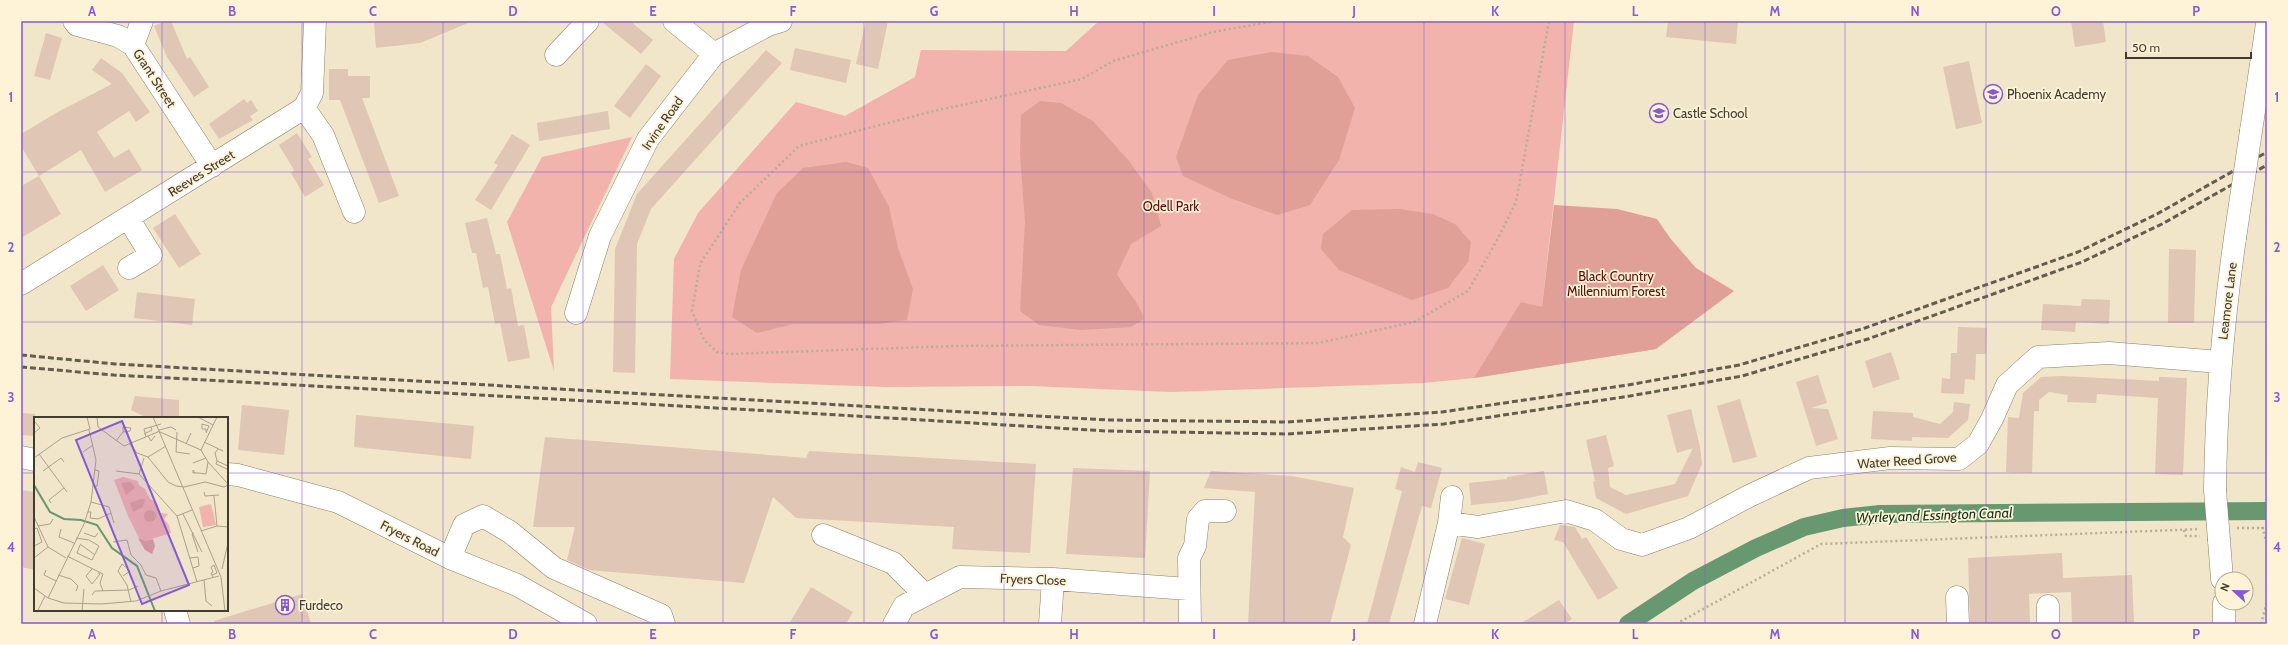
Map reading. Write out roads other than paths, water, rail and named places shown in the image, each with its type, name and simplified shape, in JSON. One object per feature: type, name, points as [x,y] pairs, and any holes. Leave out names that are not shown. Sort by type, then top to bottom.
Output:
[{"type":"street","name":"Grant Street","points":[[74,21],[77,25],[118,36],[133,45],[212,166]]},
{"type":"street","points":[[133,45],[142,21]]},
{"type":"street","points":[[315,21],[312,93],[304,108],[323,135],[354,212]]},
{"type":"street","points":[[556,55],[588,21]]},
{"type":"street","points":[[674,21],[714,54]]},
{"type":"street","name":"Irvine Road","points":[[576,313],[600,236],[648,139],[714,54],[768,25],[781,21]]},
{"type":"street","name":"Leamore Lane","points":[[2221,571],[2215,533],[2216,423],[2220,362],[2235,238],[2267,24]]},
{"type":"street","name":"Reeves Street","points":[[21,284],[304,108]]},
{"type":"street","points":[[128,218],[151,255],[129,268]]},
{"type":"street","name":"Water Reed Grove","points":[[1449,523],[1478,527],[1566,511],[1595,520],[1621,539],[1642,545],[1689,528],[1749,496],[1809,468],[1890,458],[1959,459],[1978,444],[1992,419],[2007,385],[2038,357],[2110,353],[2220,362]]},
{"type":"street","points":[[21,457],[34,460]]},
{"type":"street","name":"Fryers Road","points":[[228,474],[238,475],[338,502],[450,558],[517,585],[586,624]]},
{"type":"street","points":[[1425,624],[1449,523],[1452,497]]},
{"type":"street","points":[[1190,624],[1188,589],[1189,558],[1195,546],[1198,520],[1205,511],[1225,511]]},
{"type":"street","points":[[450,558],[464,525],[483,516],[510,532],[554,568],[661,615],[664,624]]},
{"type":"street","points":[[823,535],[893,563],[925,595]]},
{"type":"street","name":"Fryers Close","points":[[894,624],[904,606],[960,577],[1053,579],[1188,589]]},
{"type":"street","points":[[1050,624],[1053,579]]},
{"type":"street","points":[[1957,597],[1958,624]]},
{"type":"street","points":[[175,611],[179,624]]},
{"type":"street","points":[[2224,611],[2224,624]]},
{"type":"waterway","name":"Wyrley and Essington Canal","points":[[1628,624],[1693,581],[1756,548],[1804,527],[1843,518],[1880,514],[2267,511]]},
{"type":"railway","points":[[21,355],[115,364],[1108,420],[1287,422],[1442,412],[1628,385],[1739,365],[1865,328],[2078,252],[2157,214],[2267,152]]},
{"type":"railway","points":[[21,367],[114,375],[1107,431],[1287,434],[1444,424],[1630,396],[1742,376],[1868,339],[2082,262],[2162,224],[2267,165]]},
{"type":"place","name":"Phoenix Academy","points":[[1993,94]]},
{"type":"place","name":"Castle School","points":[[1659,113]]},
{"type":"place","name":"Furdeco","points":[[285,605]]},
{"type":"park label","name":"Odell Park","points":[[1171,206]]},
{"type":"park label","name":"Black Country Millennium Forest","points":[[1616,284]]}]
